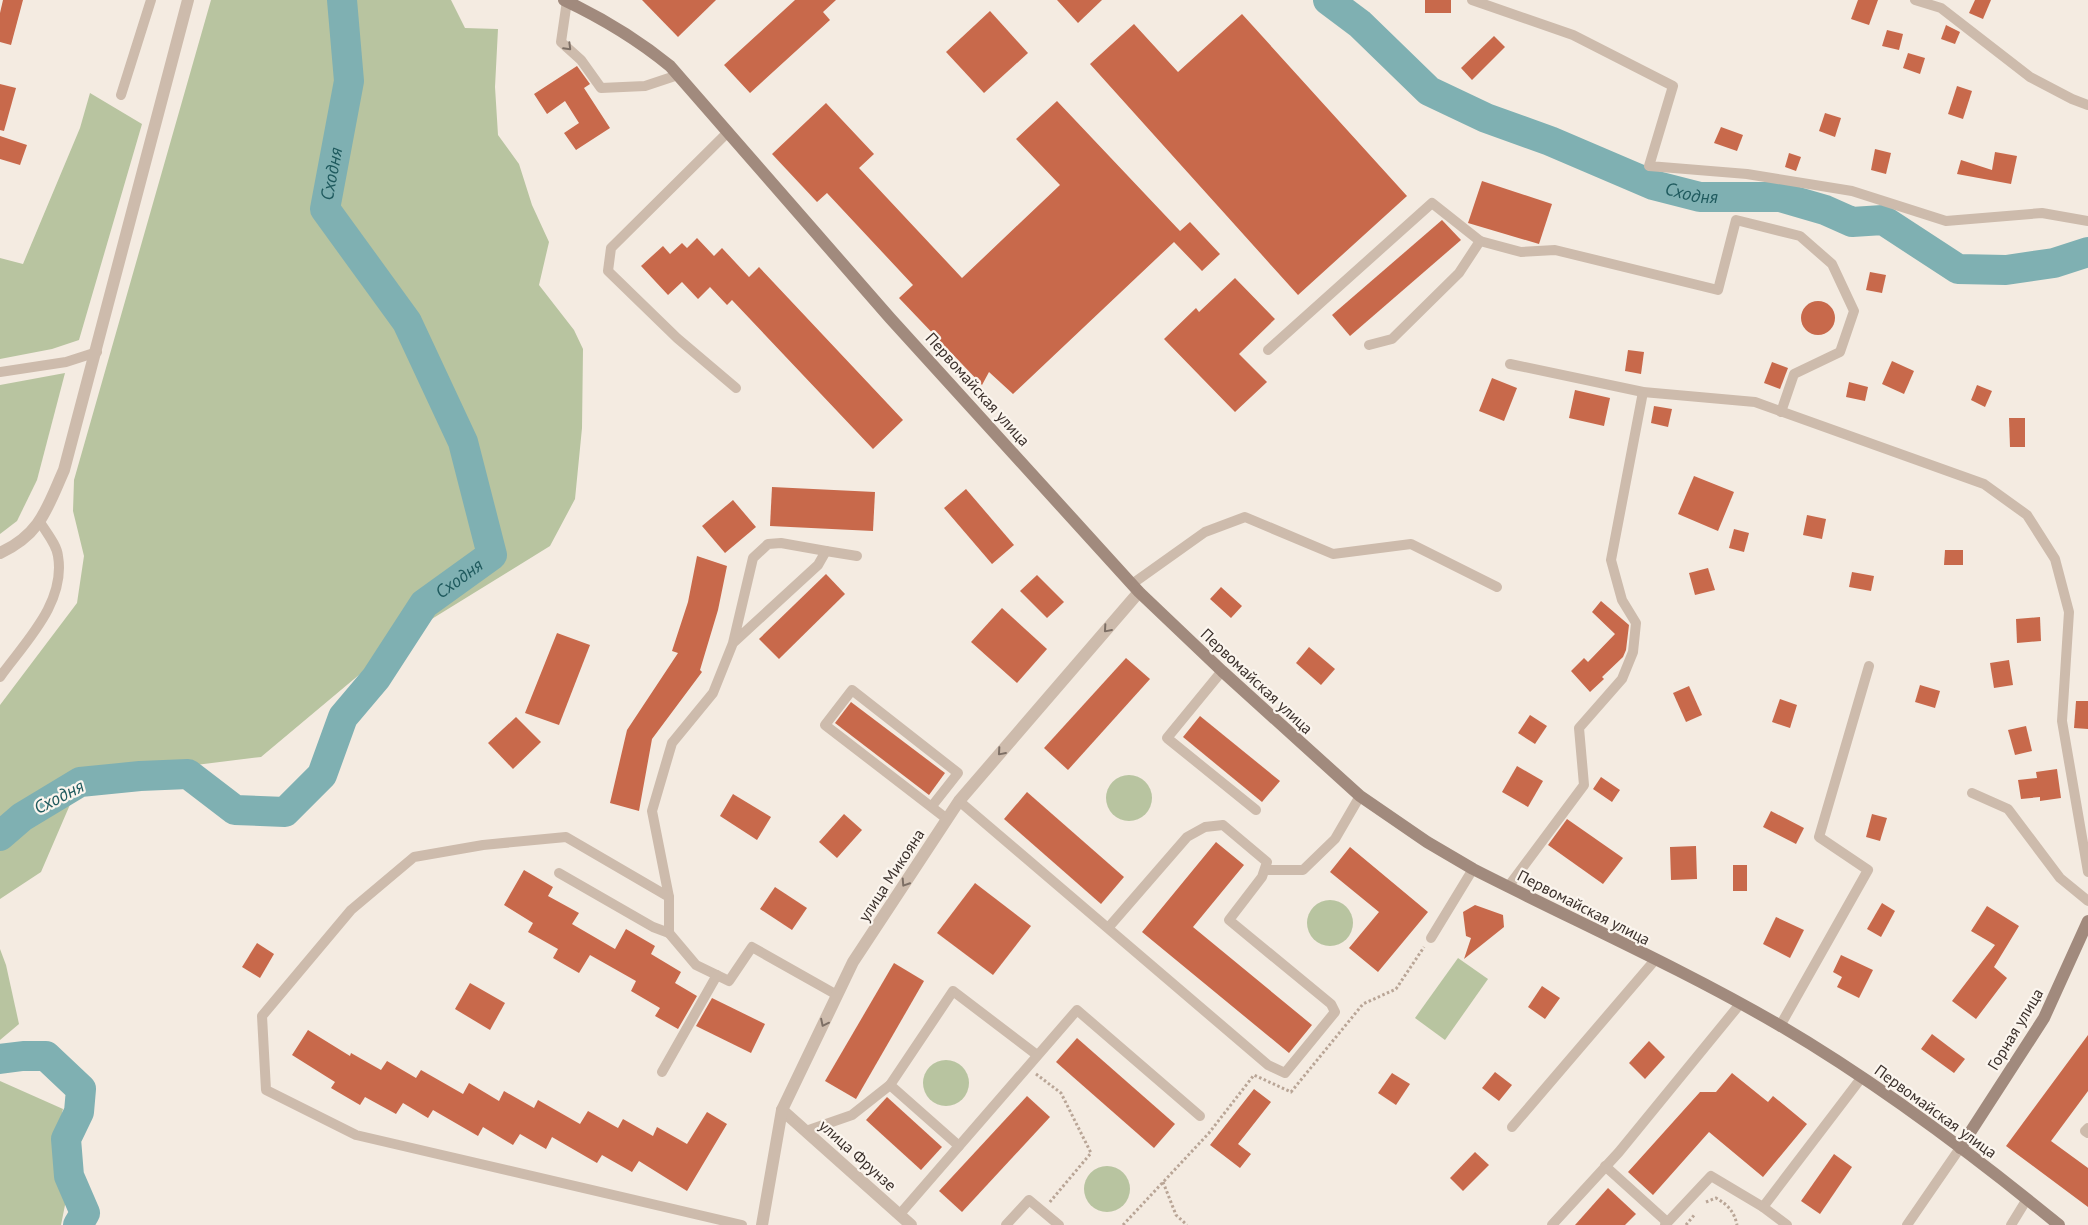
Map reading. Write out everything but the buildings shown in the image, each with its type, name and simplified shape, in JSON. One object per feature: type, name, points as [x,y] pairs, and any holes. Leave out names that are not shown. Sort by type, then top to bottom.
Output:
[{"type":"main road","name":"Первомайская улица","points":[[565,1],[614,26],[649,49],[678,75],[890,318],[1135,588],[1222,671],[1360,796],[1427,842],[1473,869],[1655,960],[1780,1026],[1862,1077],[2028,1199],[2059,1225]]},
{"type":"main road","name":"Горная улица","points":[[1960,1148],[2044,1018],[2088,921]]},
{"type":"street","points":[[0,553],[20,544],[40,522],[64,470],[97,352],[188,0]]},
{"type":"street","name":"улица Микояна","points":[[762,1225],[782,1110],[853,962],[959,801],[1135,588]]},
{"type":"street","name":"улица Фрунзе","points":[[782,1110],[911,1225]]},
{"type":"lane","points":[[121,94],[151,0]]},
{"type":"lane","points":[[1472,0],[1573,35],[1673,86],[1649,166],[1747,174],[1852,191],[1946,220],[2042,213],[2088,222]]},
{"type":"lane","points":[[1915,0],[1941,8],[2030,77],[2072,99],[2088,105]]},
{"type":"lane","points":[[565,1],[562,42],[581,60],[601,88],[645,86],[678,75]]},
{"type":"lane","points":[[728,132],[611,248],[608,271],[676,338],[736,388]]},
{"type":"lane","points":[[1268,350],[1432,203],[1480,241],[1521,252],[1555,250],[1718,290],[1736,220],[1800,236],[1832,264],[1854,311],[1840,352],[1794,374],[1780,412]]},
{"type":"lane","points":[[1369,345],[1392,339],[1459,273],[1480,241]]},
{"type":"lane","points":[[0,372],[66,362],[97,352]]},
{"type":"lane","points":[[1510,364],[1643,392],[1755,402],[1984,484],[2027,515],[2055,559],[2069,612],[2062,721],[2088,872]]},
{"type":"lane","points":[[1508,887],[1584,785],[1580,728],[1622,679],[1633,652],[1636,623],[1622,600],[1611,560],[1643,392]]},
{"type":"lane","points":[[1135,588],[1204,532],[1245,517],[1333,554],[1411,544],[1497,587]]},
{"type":"lane","points":[[0,677],[50,608],[58,576],[58,554],[40,522]]},
{"type":"lane","points":[[669,933],[669,896],[652,812],[672,743],[713,693],[733,643],[753,558],[768,544],[781,543],[857,556]]},
{"type":"lane","points":[[733,643],[818,565],[826,550]]},
{"type":"lane","points":[[1780,1026],[1868,870],[1819,837],[1869,666]]},
{"type":"lane","points":[[1222,671],[1167,738],[1256,810]]},
{"type":"lane","points":[[932,806],[958,773],[852,690],[825,725],[947,819]]},
{"type":"lane","points":[[1972,793],[2008,809],[2060,878],[2088,901]]},
{"type":"lane","points":[[1264,870],[1303,870],[1335,840],[1360,796]]},
{"type":"lane","points":[[959,801],[1268,1065],[1285,1074],[1335,1012],[1331,1004],[1229,920],[1262,877],[1267,862],[1223,825],[1206,827],[1187,837],[1108,928]]},
{"type":"lane","points":[[669,896],[566,837],[483,845],[414,856],[351,910],[262,1016],[266,1090],[356,1135],[742,1225]]},
{"type":"lane","points":[[1431,938],[1473,869]]},
{"type":"lane","points":[[560,873],[653,927],[669,933],[696,965],[728,981],[752,947],[837,995]]},
{"type":"lane","points":[[1512,1127],[1655,960]]},
{"type":"lane","points":[[662,1072],[717,975]]},
{"type":"lane","points":[[806,1131],[852,1115],[890,1085],[953,991],[1037,1055]]},
{"type":"lane","points":[[1552,1225],[1605,1166],[1740,1004]]},
{"type":"lane","points":[[900,1214],[1077,1010],[1200,1116]]},
{"type":"lane","points":[[1763,1207],[1862,1077]]},
{"type":"lane","points":[[890,1085],[959,1146]]},
{"type":"lane","points":[[2088,1128],[2085,1131],[2088,1133]]},
{"type":"lane","points":[[1907,1225],[1960,1148]]},
{"type":"lane","points":[[1605,1166],[1666,1224],[1711,1176],[1763,1207],[1787,1225]]},
{"type":"lane","points":[[2011,1225],[2028,1199]]},
{"type":"lane","points":[[1006,1225],[1029,1200],[1059,1225]]},
{"type":"path","points":[[1027,1067],[1061,1093],[1091,1153],[1043,1211]]},
{"type":"path","points":[[1123,1225],[1209,1133]]},
{"type":"path","points":[[1163,1182],[1176,1216],[1187,1225]]},
{"type":"path","points":[[1702,1207],[1707,1201],[1716,1198],[1726,1203],[1734,1214],[1737,1225]]},
{"type":"path","points":[[1686,1225],[1696,1213]]},
{"type":"green space","points":[[211,0],[451,0],[465,28],[498,29],[495,87],[498,135],[519,164],[532,205],[549,242],[539,285],[574,330],[583,349],[582,428],[575,499],[550,546],[409,633],[261,757],[81,779],[41,872],[0,899],[0,705],[77,603],[84,556],[73,511],[74,480]]},
{"type":"green space","points":[[90,93],[142,124],[79,340],[52,349],[0,359],[0,258],[23,264],[80,128]]},
{"type":"green space","points":[[65,373],[37,480],[17,521],[0,534],[0,385]]},
{"type":"green space","points":[[1129,775],[1142,779],[1148,785],[1152,798],[1148,811],[1142,817],[1129,821],[1116,817],[1110,811],[1106,798],[1110,785],[1116,779]]},
{"type":"green space","points":[[1330,900],[1343,904],[1349,910],[1353,923],[1349,936],[1343,942],[1330,946],[1317,942],[1311,936],[1307,923],[1311,910],[1317,904]]},
{"type":"green space","points":[[0,949],[6,965],[19,1024],[0,1040]]},
{"type":"green space","points":[[1458,958],[1488,979],[1445,1040],[1415,1018]]},
{"type":"green space","points":[[946,1060],[959,1064],[965,1070],[969,1083],[965,1096],[959,1102],[946,1106],[933,1102],[927,1096],[923,1083],[927,1070],[933,1064]]},
{"type":"green space","points":[[0,1081],[63,1109],[54,1148],[67,1195],[61,1225],[0,1225]]},
{"type":"green space","points":[[1107,1166],[1120,1170],[1126,1176],[1130,1189],[1126,1202],[1120,1208],[1107,1212],[1094,1208],[1088,1202],[1084,1189],[1088,1176],[1094,1170]]},
{"type":"waterway","name":"Сходня","points":[[0,836],[22,817],[80,782],[140,776],[188,774],[235,810],[285,812],[322,775],[343,717],[376,678],[424,604],[492,555],[463,442],[407,322],[325,209],[349,81],[342,0]]},
{"type":"waterway","name":"Сходня","points":[[1328,0],[1360,24],[1429,91],[1486,118],[1550,141],[1653,185],[1700,197],[1780,197],[1825,210],[1852,222],[1883,220],[1958,269],[2006,270],[2054,263],[2088,252]]},
{"type":"waterway","name":"Сходня","points":[[0,1059],[46,1056],[81,1089],[79,1112],[66,1139],[69,1176],[85,1213],[78,1225]]}]
